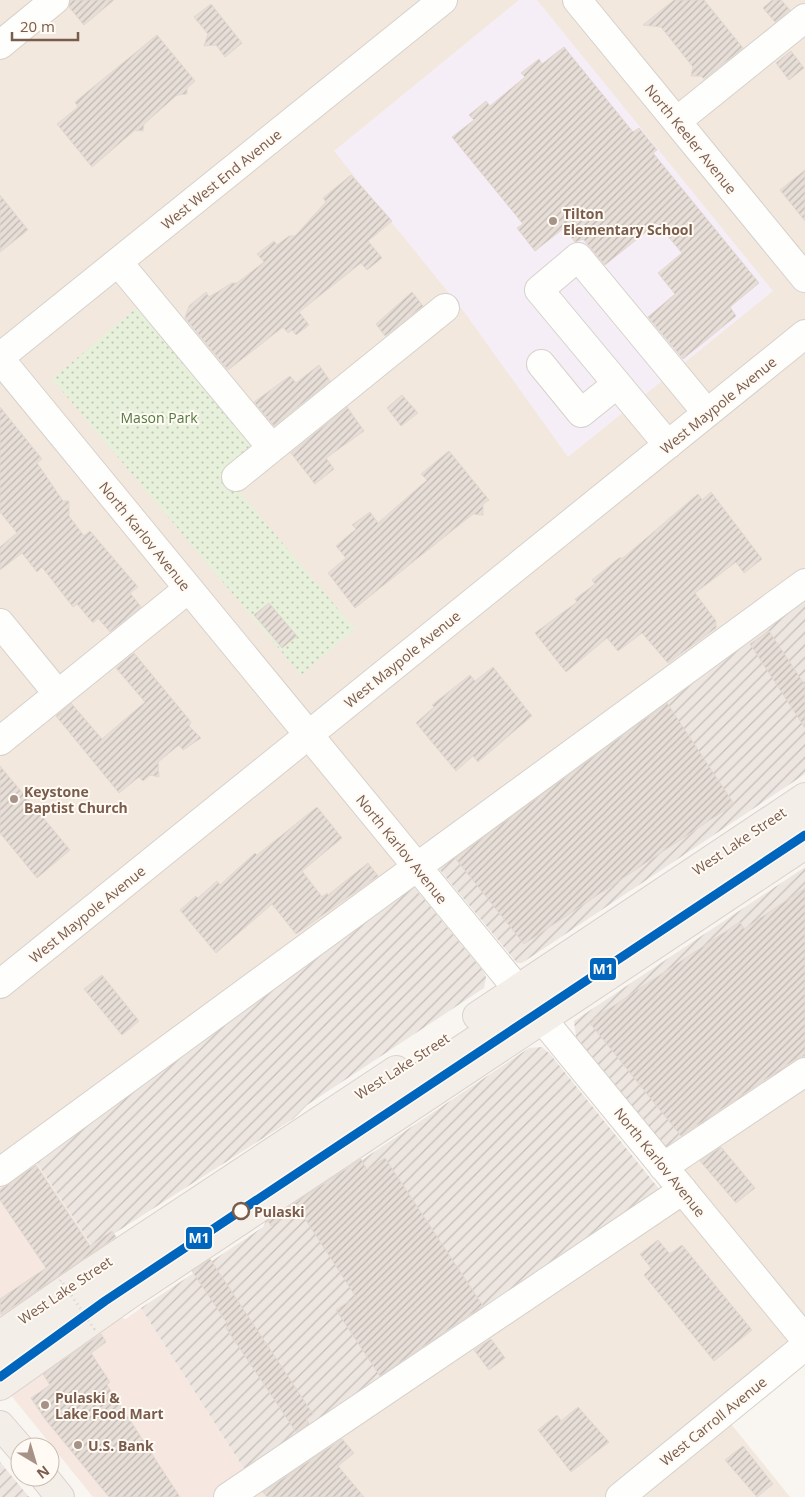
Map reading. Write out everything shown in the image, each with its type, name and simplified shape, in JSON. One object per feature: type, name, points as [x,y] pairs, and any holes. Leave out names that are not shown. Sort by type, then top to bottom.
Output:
[{"type":"main road","name":"West Lake Street","points":[[0,1386],[530,1004],[805,797]]},
{"type":"main road","name":"West Lake Street","points":[[0,1361],[52,1322],[805,821]]},
{"type":"main road","name":"West Lake Street","points":[[0,1335],[88,1274],[530,1004],[805,845]]},
{"type":"main road","points":[[0,1425],[10,1437]]},
{"type":"main road","points":[[52,1487],[60,1497]]},
{"type":"street","points":[[0,45],[55,0]]},
{"type":"street","name":"West West End Avenue","points":[[0,358],[443,0]]},
{"type":"street","name":"North Keeler Avenue","points":[[577,0],[805,278]]},
{"type":"street","points":[[677,121],[805,18]]},
{"type":"street","points":[[668,445],[539,290],[578,257],[707,413]]},
{"type":"street","points":[[118,262],[272,448]]},
{"type":"street","points":[[236,476],[445,308]]},
{"type":"street","name":"West Maypole Avenue","points":[[0,984],[805,334]]},
{"type":"street","name":"North Karlov Avenue","points":[[0,358],[805,1339]]},
{"type":"street","points":[[541,364],[581,413],[617,384]]},
{"type":"street","points":[[0,1172],[805,583]]},
{"type":"street","points":[[0,741],[188,589]]},
{"type":"street","points":[[0,624],[58,694]]},
{"type":"street","points":[[663,1166],[805,1072]]},
{"type":"street","points":[[243,1493],[683,1190]]},
{"type":"street","name":"West Carroll Avenue","points":[[620,1497],[805,1346]]},
{"type":"path","points":[[60,1281],[94,1329],[92,1330]]},
{"type":"shaded area","points":[[0,0],[805,0],[805,583],[0,1172]]},
{"type":"shaded area","name":"Tilton Elementary School","points":[[519,0],[537,0],[773,291],[568,457],[465,313],[334,151]]},
{"type":"shaded area","points":[[805,583],[805,774],[522,963],[517,963],[430,858]]},
{"type":"shaded area","points":[[805,867],[805,1072],[675,1159],[576,1037],[574,1021]]},
{"type":"shaded area","points":[[405,876],[484,972],[486,977],[484,988],[307,1105],[293,1119],[93,1247],[29,1151]]},
{"type":"shaded area","points":[[542,1047],[550,1054],[668,1200],[250,1478],[141,1308],[263,1227],[266,1221],[332,1177],[353,1166],[529,1048]]},
{"type":"shaded area","points":[[805,1072],[805,1328],[714,1403],[790,1497],[228,1497],[668,1200],[663,1167]]},
{"type":"shaded area","points":[[29,1151],[93,1247],[63,1278],[0,1321],[0,1172]]},
{"type":"shaded area","points":[[141,1308],[250,1478],[223,1497],[93,1497],[60,1456],[60,1437],[45,1437],[10,1394],[116,1317],[126,1319]]},
{"type":"shaded area","points":[[0,1462],[10,1474],[10,1487],[21,1487],[29,1497],[0,1497]]},
{"type":"green space","name":"Mason Park","points":[[140,305],[262,449],[228,478],[355,629],[301,675],[52,379]]},
{"type":"building","points":[[70,0],[114,0],[84,25],[69,7]]},
{"type":"building","points":[[674,0],[704,0],[743,48],[704,79],[701,76],[691,76],[693,67],[661,27],[643,25]]},
{"type":"building","points":[[772,0],[781,0],[790,10],[775,22],[763,8]]},
{"type":"building","points":[[211,4],[242,43],[225,57],[216,45],[204,46],[208,34],[194,17]]},
{"type":"building","points":[[157,35],[195,81],[187,88],[187,94],[177,95],[144,124],[143,131],[135,130],[92,167],[57,124],[78,107],[75,102]]},
{"type":"building","points":[[564,47],[633,132],[639,128],[657,150],[653,153],[759,283],[730,307],[736,316],[683,359],[648,317],[675,294],[658,273],[682,253],[657,223],[605,265],[583,239],[575,242],[564,228],[535,251],[517,228],[523,224],[452,137],[474,120],[469,115],[486,101],[490,106],[525,77],[521,73],[539,59],[542,64]]},
{"type":"building","points":[[791,51],[804,68],[789,80],[776,63]]},
{"type":"building","points":[[805,170],[805,221],[780,190]]},
{"type":"building","points":[[351,175],[392,221],[368,241],[382,258],[367,270],[361,263],[299,312],[309,325],[296,335],[292,330],[288,333],[283,327],[228,370],[185,318],[189,306],[206,292],[209,297],[232,283],[237,283],[264,262],[257,254],[274,241],[277,245],[289,236],[295,236],[326,202],[323,198]]},
{"type":"building","points":[[0,195],[28,230],[0,252]]},
{"type":"building","points":[[412,292],[423,306],[385,336],[376,324]]},
{"type":"building","points":[[319,365],[330,381],[274,426],[254,402],[290,376],[296,383]]},
{"type":"building","points":[[402,395],[418,413],[401,426],[387,408]]},
{"type":"building","points":[[0,407],[42,459],[37,463],[63,501],[69,501],[69,516],[84,536],[90,531],[138,587],[130,593],[141,607],[110,632],[98,618],[93,623],[77,604],[73,607],[42,567],[37,572],[22,553],[0,570],[0,547],[17,533],[0,512]]},
{"type":"building","points":[[347,407],[364,431],[326,458],[334,469],[315,484],[291,453]]},
{"type":"building","points":[[449,451],[489,500],[483,504],[483,515],[473,514],[355,608],[328,573],[346,558],[336,546],[356,529],[352,525],[370,512],[378,523],[427,480],[421,474]]},
{"type":"building","points":[[711,492],[762,559],[744,573],[736,562],[695,593],[716,621],[716,628],[668,663],[642,633],[618,651],[607,638],[566,672],[535,633],[577,602],[575,599],[595,584],[592,580],[619,558],[623,558],[698,494],[702,500]]},
{"type":"building","points":[[269,603],[297,636],[282,648],[254,615]]},
{"type":"building","points":[[769,631],[805,685],[805,728],[750,644]]},
{"type":"building","points":[[134,653],[191,722],[189,726],[201,738],[183,750],[179,745],[158,762],[159,777],[150,775],[143,781],[139,777],[119,793],[56,716],[71,703],[102,739],[145,702],[116,668]]},
{"type":"building","points":[[493,667],[532,716],[478,762],[473,756],[456,771],[416,723],[434,707],[432,705],[470,675],[475,681]]},
{"type":"building","points":[[667,703],[734,804],[524,944],[455,858]]},
{"type":"building","name":"Keystone Baptist Church","points":[[0,766],[70,850],[37,878],[0,833]]},
{"type":"building","points":[[317,807],[342,838],[302,871],[322,897],[327,893],[328,895],[368,863],[378,876],[296,934],[272,904],[216,953],[180,910],[196,896],[198,898],[217,881],[220,885],[255,853],[257,855]]},
{"type":"building","points":[[805,888],[805,1056],[796,1059],[681,1136],[589,1022],[740,922],[744,929]]},
{"type":"building","points":[[102,975],[139,1021],[122,1035],[84,989]]},
{"type":"building","points":[[721,1147],[755,1188],[736,1203],[700,1161]]},
{"type":"building","points":[[385,1158],[483,1306],[380,1376],[336,1310],[356,1297],[298,1208],[271,1226],[268,1221],[361,1159],[367,1170]]},
{"type":"building","points":[[36,1165],[90,1246],[112,1231],[116,1237],[1,1315],[0,1299],[46,1268],[0,1200],[0,1190]]},
{"type":"building","points":[[658,1240],[670,1254],[682,1245],[752,1330],[714,1361],[644,1275],[651,1268],[640,1254]]},
{"type":"building","points":[[210,1259],[313,1414],[306,1419],[309,1424],[296,1432],[226,1328],[227,1323],[192,1271]]},
{"type":"building","points":[[101,1334],[106,1342],[91,1353],[110,1382],[107,1385],[180,1497],[109,1497],[45,1419],[31,1398],[50,1385],[43,1374]]},
{"type":"building","points":[[491,1339],[505,1358],[489,1370],[474,1350]]},
{"type":"building","points":[[578,1407],[609,1442],[571,1472],[538,1430],[557,1415],[561,1421]]},
{"type":"building","points":[[342,1439],[354,1453],[338,1466],[364,1497],[267,1497],[263,1492]]},
{"type":"building","points":[[743,1446],[773,1484],[757,1497],[725,1460]]},
{"type":"transit line","name":"M1","points":[[0,1377],[105,1301],[805,835]]},
{"type":"place","name":"Tilton Elementary School","points":[[553,221]]},
{"type":"place","name":"Keystone Baptist Church","points":[[14,799]]},
{"type":"place","name":"Pulaski","points":[[241,1211]]},
{"type":"place","name":"Pulaski & Lake Food Mart","points":[[45,1405]]},
{"type":"place","name":"U.S. Bank","points":[[78,1445]]}]
